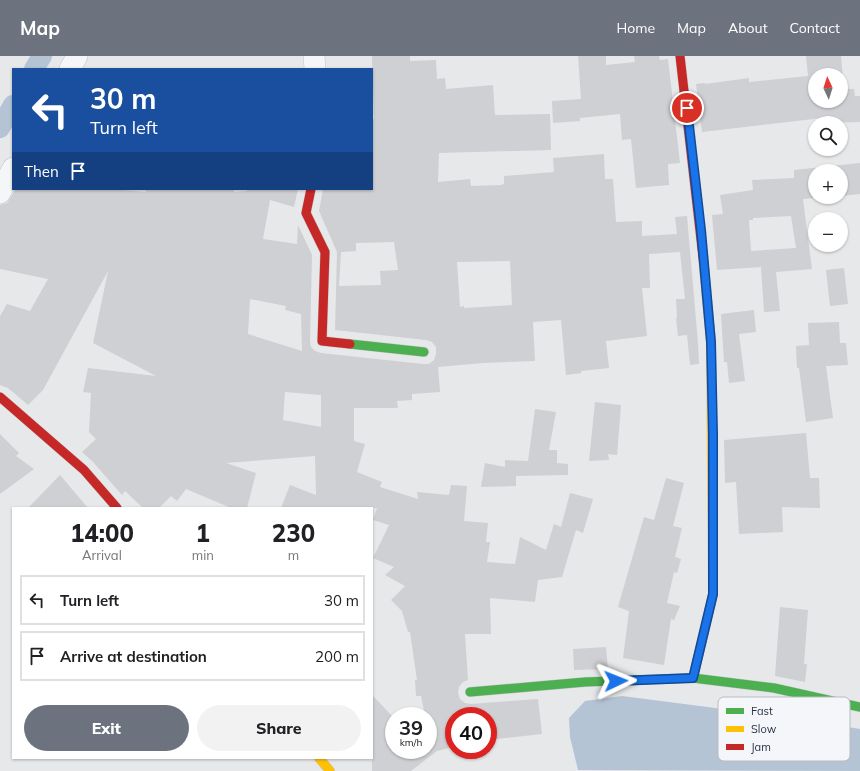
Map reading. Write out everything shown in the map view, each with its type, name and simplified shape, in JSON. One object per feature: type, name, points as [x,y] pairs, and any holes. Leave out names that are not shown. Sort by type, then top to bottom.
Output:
[{"type":"street","points":[[71,68],[77,56]]},
{"type":"street","points":[[314,56],[315,68]]},
{"type":"street","points":[[680,56],[701,222],[712,350],[713,594],[693,678]]},
{"type":"street","points":[[0,193],[12,170]]},
{"type":"street","points":[[311,190],[306,214],[326,252],[322,341],[424,352]]},
{"type":"street","points":[[0,398],[84,470],[116,507]]},
{"type":"street","points":[[470,692],[585,682],[693,678],[774,688],[815,697]]},
{"type":"street","points":[[850,705],[860,707]]},
{"type":"street","points":[[320,759],[330,771]]},
{"type":"water","points":[[622,696],[718,708],[718,761],[850,761],[850,727],[860,729],[860,771],[578,770],[570,737],[569,718],[585,701]]},
{"type":"building","points":[[372,56],[410,56],[410,61],[436,60],[437,79],[445,78],[446,89],[493,85],[495,115],[550,114],[551,150],[439,153],[438,182],[470,179],[471,186],[501,185],[504,184],[504,176],[554,172],[553,158],[604,154],[605,179],[613,179],[616,222],[642,221],[642,236],[677,234],[675,217],[687,216],[699,364],[690,365],[687,335],[678,336],[676,299],[685,299],[680,252],[649,254],[650,288],[642,288],[647,336],[606,341],[609,368],[581,371],[581,373],[566,375],[561,320],[533,322],[535,361],[483,363],[438,367],[440,392],[412,394],[412,400],[397,401],[398,408],[354,408],[354,441],[365,444],[357,472],[382,482],[380,487],[418,499],[417,492],[449,495],[451,485],[467,486],[464,521],[488,523],[486,542],[490,542],[487,562],[515,564],[520,537],[546,550],[554,524],[561,527],[570,493],[593,499],[583,533],[576,530],[562,577],[538,580],[535,602],[490,598],[491,634],[465,634],[468,680],[463,682],[459,687],[458,693],[460,699],[465,703],[471,704],[538,699],[542,734],[497,739],[497,707],[445,707],[445,749],[437,751],[437,707],[423,707],[421,696],[416,696],[415,680],[417,680],[410,632],[408,632],[402,611],[391,600],[405,586],[385,575],[394,567],[373,558],[389,525],[373,520],[377,508],[373,507],[281,507],[290,485],[316,495],[315,456],[226,463],[256,473],[247,507],[229,507],[186,489],[177,501],[171,496],[160,507],[142,507],[125,491],[122,495],[93,462],[82,452],[96,439],[89,432],[91,393],[83,392],[88,368],[156,376],[93,343],[108,271],[43,390],[28,405],[8,388],[0,385],[0,316],[7,304],[30,311],[48,279],[0,269],[0,205],[7,203],[15,190],[123,190],[145,192],[146,190],[234,190],[234,192],[247,190],[298,190],[294,207],[270,200],[263,239],[297,244],[298,225],[312,255],[311,347],[315,351],[321,353],[429,364],[434,360],[436,354],[436,347],[432,342],[426,340],[335,330],[337,252],[319,211],[323,190],[373,190],[374,119]],"holes":[[[394,242],[398,270],[380,271],[381,285],[339,286],[341,252],[356,251],[356,243]],[[510,261],[512,305],[460,307],[457,262]],[[250,299],[286,306],[285,310],[301,314],[302,351],[248,334]],[[285,392],[321,395],[321,427],[283,420]]]},
{"type":"building","points":[[578,56],[606,56],[606,65],[635,62],[634,56],[659,56],[660,60],[668,59],[680,163],[668,164],[669,185],[636,188],[631,139],[622,140],[620,114],[580,118],[580,121],[553,123],[552,101],[581,99]]},
{"type":"building","points":[[806,56],[841,56],[842,68],[808,68],[808,76]]},
{"type":"building","points":[[808,76],[808,108],[848,108],[848,89],[854,89],[855,96],[860,96],[860,122],[848,122],[848,116],[808,116],[808,120],[702,132],[696,84],[749,78],[749,82]]},
{"type":"building","points":[[860,163],[860,194],[848,195],[848,164]]},
{"type":"building","points":[[808,169],[808,199],[803,199],[808,238],[808,252],[810,252],[812,269],[776,272],[780,311],[764,312],[761,267],[717,270],[712,215],[723,214],[720,195],[753,190],[752,180],[794,178],[794,170]],"holes":[[[791,216],[796,248],[751,251],[749,220],[753,220],[753,218]]]},
{"type":"building","points":[[844,268],[848,304],[830,306],[826,270]]},
{"type":"building","points":[[754,310],[756,332],[739,334],[745,381],[729,383],[727,362],[724,362],[721,314]]},
{"type":"building","points":[[839,322],[840,343],[846,343],[848,365],[826,366],[833,418],[806,422],[799,368],[797,368],[796,346],[809,345],[808,323]]},
{"type":"building","points":[[595,402],[621,405],[617,455],[608,454],[609,460],[589,461]]},
{"type":"building","points":[[535,409],[556,412],[549,450],[557,450],[557,463],[568,464],[568,475],[516,476],[516,486],[481,487],[485,463],[505,467],[505,460],[528,461]]},
{"type":"building","points":[[806,433],[810,478],[819,478],[820,508],[782,507],[783,532],[739,534],[736,482],[725,483],[724,440]]},
{"type":"building","points":[[0,434],[19,453],[16,456],[34,469],[0,494]]},
{"type":"building","points":[[60,475],[87,507],[29,507]]},
{"type":"building","points":[[666,478],[684,483],[673,526],[682,528],[675,557],[681,559],[677,573],[674,572],[667,603],[680,606],[674,620],[671,619],[664,665],[623,658],[629,611],[618,607],[644,517],[654,520]]},
{"type":"building","points":[[780,607],[808,610],[804,664],[807,664],[805,682],[775,676]]},
{"type":"building","points":[[606,647],[608,669],[574,670],[573,649]]},
{"type":"building","points":[[373,696],[385,709],[385,759],[427,759],[411,771],[372,771]]},
{"type":"waterway","points":[[35,68],[42,56]]},
{"type":"waterway","points":[[0,128],[12,107]]},
{"type":"traffic: fast","points":[[350,344],[424,352]]},
{"type":"traffic: fast","points":[[470,692],[585,682],[693,678],[774,688],[815,697]]},
{"type":"traffic: fast","points":[[850,705],[860,707]]},
{"type":"traffic: slow","points":[[703,257],[711,342],[713,595]]},
{"type":"traffic: slow","points":[[320,759],[330,771]]},
{"type":"traffic: jam","points":[[680,56],[703,257]]},
{"type":"traffic: jam","points":[[311,190],[306,213],[325,252],[322,341],[350,344]]},
{"type":"traffic: jam","points":[[0,397],[84,470],[116,507]]},
{"type":"traffic: jam","points":[[693,678],[713,595]]},
{"type":"route","points":[[616,681],[693,678],[713,594],[713,434],[711,342],[701,230],[687,108]]}]
